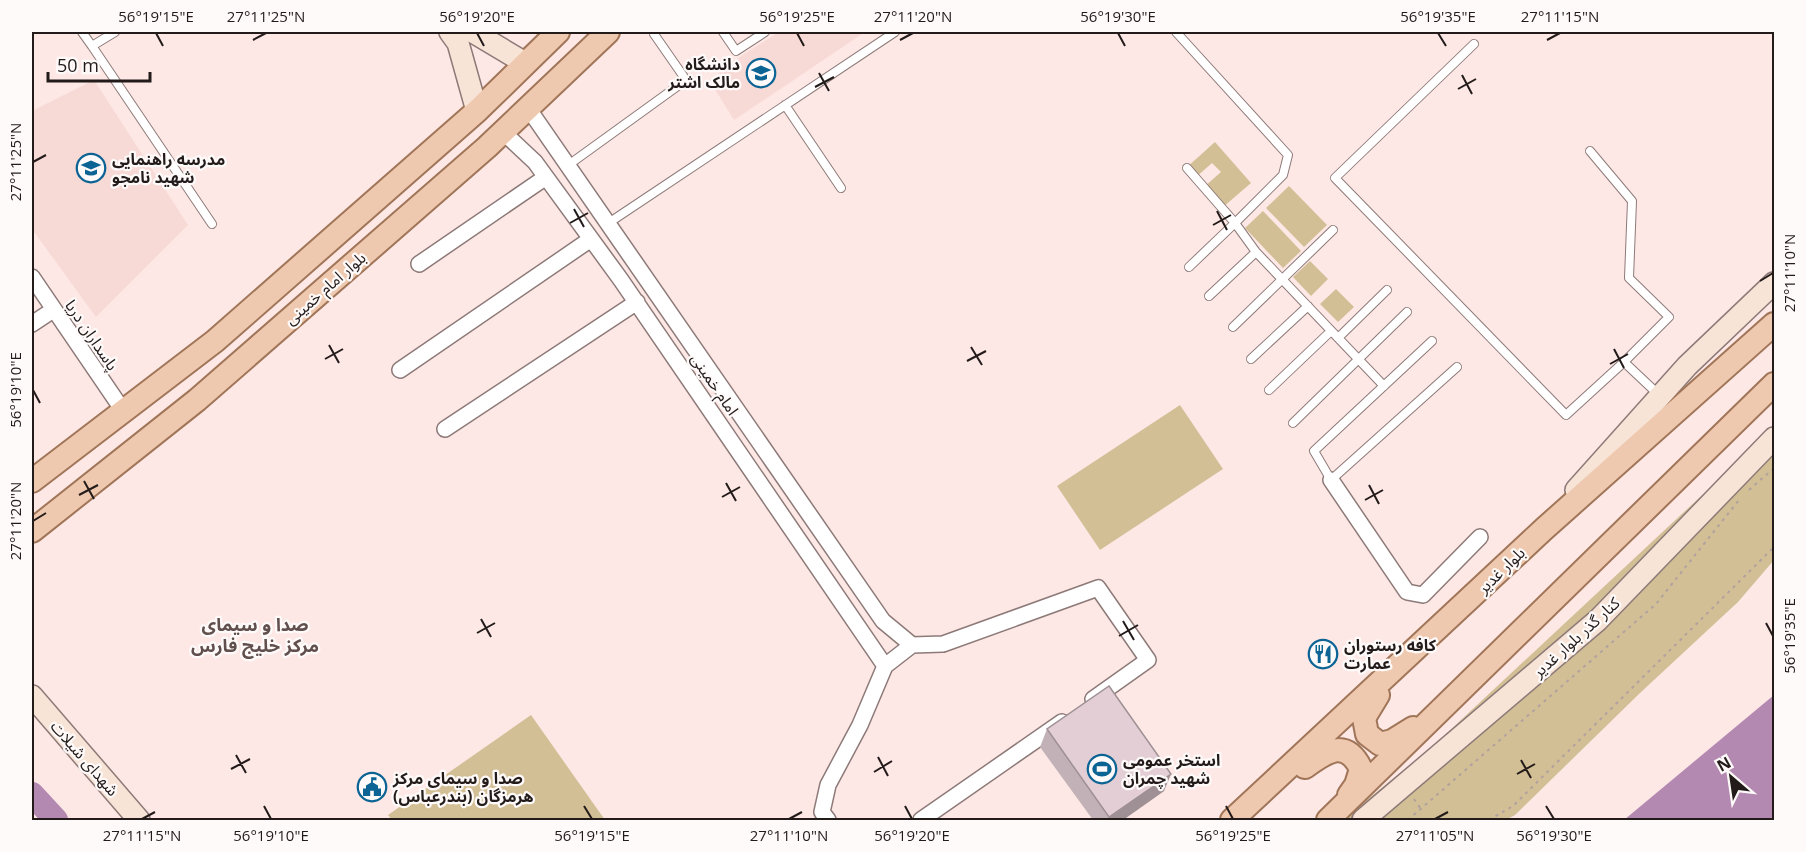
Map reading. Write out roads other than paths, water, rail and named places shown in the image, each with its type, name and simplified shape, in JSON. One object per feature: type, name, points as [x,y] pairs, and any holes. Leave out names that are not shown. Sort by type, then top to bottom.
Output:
[{"type":"main road","name":"بلوار امام خمینی","points":[[32,481],[215,341],[477,111],[558,32]]},
{"type":"main road","name":"بلوار امام خمینی","points":[[32,531],[64,508],[197,400],[503,132],[608,32]]},
{"type":"main road","name":"بلوار غدیر","points":[[1232,820],[1416,651],[1544,529],[1774,324]]},
{"type":"main road","points":[[1327,820],[1461,692],[1774,384]]},
{"type":"main road","points":[[32,521],[64,508]]},
{"type":"main road","points":[[1416,651],[1372,701],[1364,718],[1367,734],[1380,744],[1392,741],[1461,692]]},
{"type":"main road","points":[[1258,798],[1333,749],[1346,751],[1356,758],[1361,769],[1356,785],[1327,820]]},
{"type":"street","points":[[450,32],[458,44],[477,111]]},
{"type":"street","points":[[473,32],[525,63]]},
{"type":"street","points":[[528,108],[689,344],[795,492],[883,621],[912,645]]},
{"type":"street","name":"امام خمینی","points":[[503,132],[535,162],[637,302],[885,666]]},
{"type":"street","points":[[418,264],[546,177]]},
{"type":"street","points":[[559,195],[577,181]]},
{"type":"street","points":[[400,370],[591,239]]},
{"type":"street","points":[[624,284],[640,272]]},
{"type":"street","name":"پاسداران دریا","points":[[32,277],[124,412]]},
{"type":"street","points":[[1544,529],[1660,396],[1774,283]]},
{"type":"street","points":[[445,429],[637,302]]},
{"type":"street","points":[[32,324],[53,310]]},
{"type":"street","points":[[673,355],[689,344]]},
{"type":"street","points":[[726,432],[742,419]]},
{"type":"street","name":"کنار گذر بلوار غدیر","points":[[1363,820],[1598,620],[1774,438]]},
{"type":"street","points":[[1331,480],[1407,592],[1422,595],[1480,537]]},
{"type":"street","points":[[776,505],[795,492]]},
{"type":"street","points":[[824,576],[843,563]]},
{"type":"street","points":[[828,820],[822,812],[828,784],[860,725],[885,666],[912,645],[943,644],[1098,588],[1148,660],[921,820]]},
{"type":"street","name":"شهدای شیلات","points":[[32,696],[139,820]]},
{"type":"lane","points":[[82,32],[212,224]]},
{"type":"lane","points":[[92,46],[115,32]]},
{"type":"lane","points":[[723,32],[736,51],[765,32]]},
{"type":"lane","points":[[607,224],[896,32]]},
{"type":"lane","points":[[1176,32],[1288,155],[1283,175],[1189,267]]},
{"type":"lane","points":[[567,166],[686,80],[654,34]]},
{"type":"lane","points":[[1474,44],[1335,178],[1566,415],[1669,318],[1629,278],[1632,201],[1590,151]]},
{"type":"lane","points":[[785,105],[841,188]]},
{"type":"lane","points":[[1187,168],[1235,223],[1256,252],[1384,386]]},
{"type":"lane","points":[[1233,327],[1333,230]]},
{"type":"lane","points":[[1209,296],[1256,252]]},
{"type":"lane","points":[[1338,338],[1387,290]]},
{"type":"lane","points":[[1251,358],[1308,306]]},
{"type":"lane","points":[[1293,423],[1407,312]]},
{"type":"lane","points":[[1269,390],[1331,331]]},
{"type":"lane","points":[[1432,341],[1314,452],[1331,480],[1457,367]]},
{"type":"lane","points":[[1624,362],[1660,396]]},
{"type":"waterway","points":[[32,794],[56,820]]},
{"type":"place","name":"دانشگاه مالک اشتر","points":[[761,73]]},
{"type":"place","name":"مدرسه راهنمایی شهید نامجو","points":[[91,168]]},
{"type":"place","name":"کافه رستوران عمارت","points":[[1323,654]]},
{"type":"place","name":"استخر عمومی شهید چمران","points":[[1102,769]]},
{"type":"place","name":"صدا و سیمای مرکز هرمزگان (بندرعباس)","points":[[372,787]]},
{"type":"district","name":"صدا و سیمای مرکز خلیج فارس","points":[[255,634]]}]
